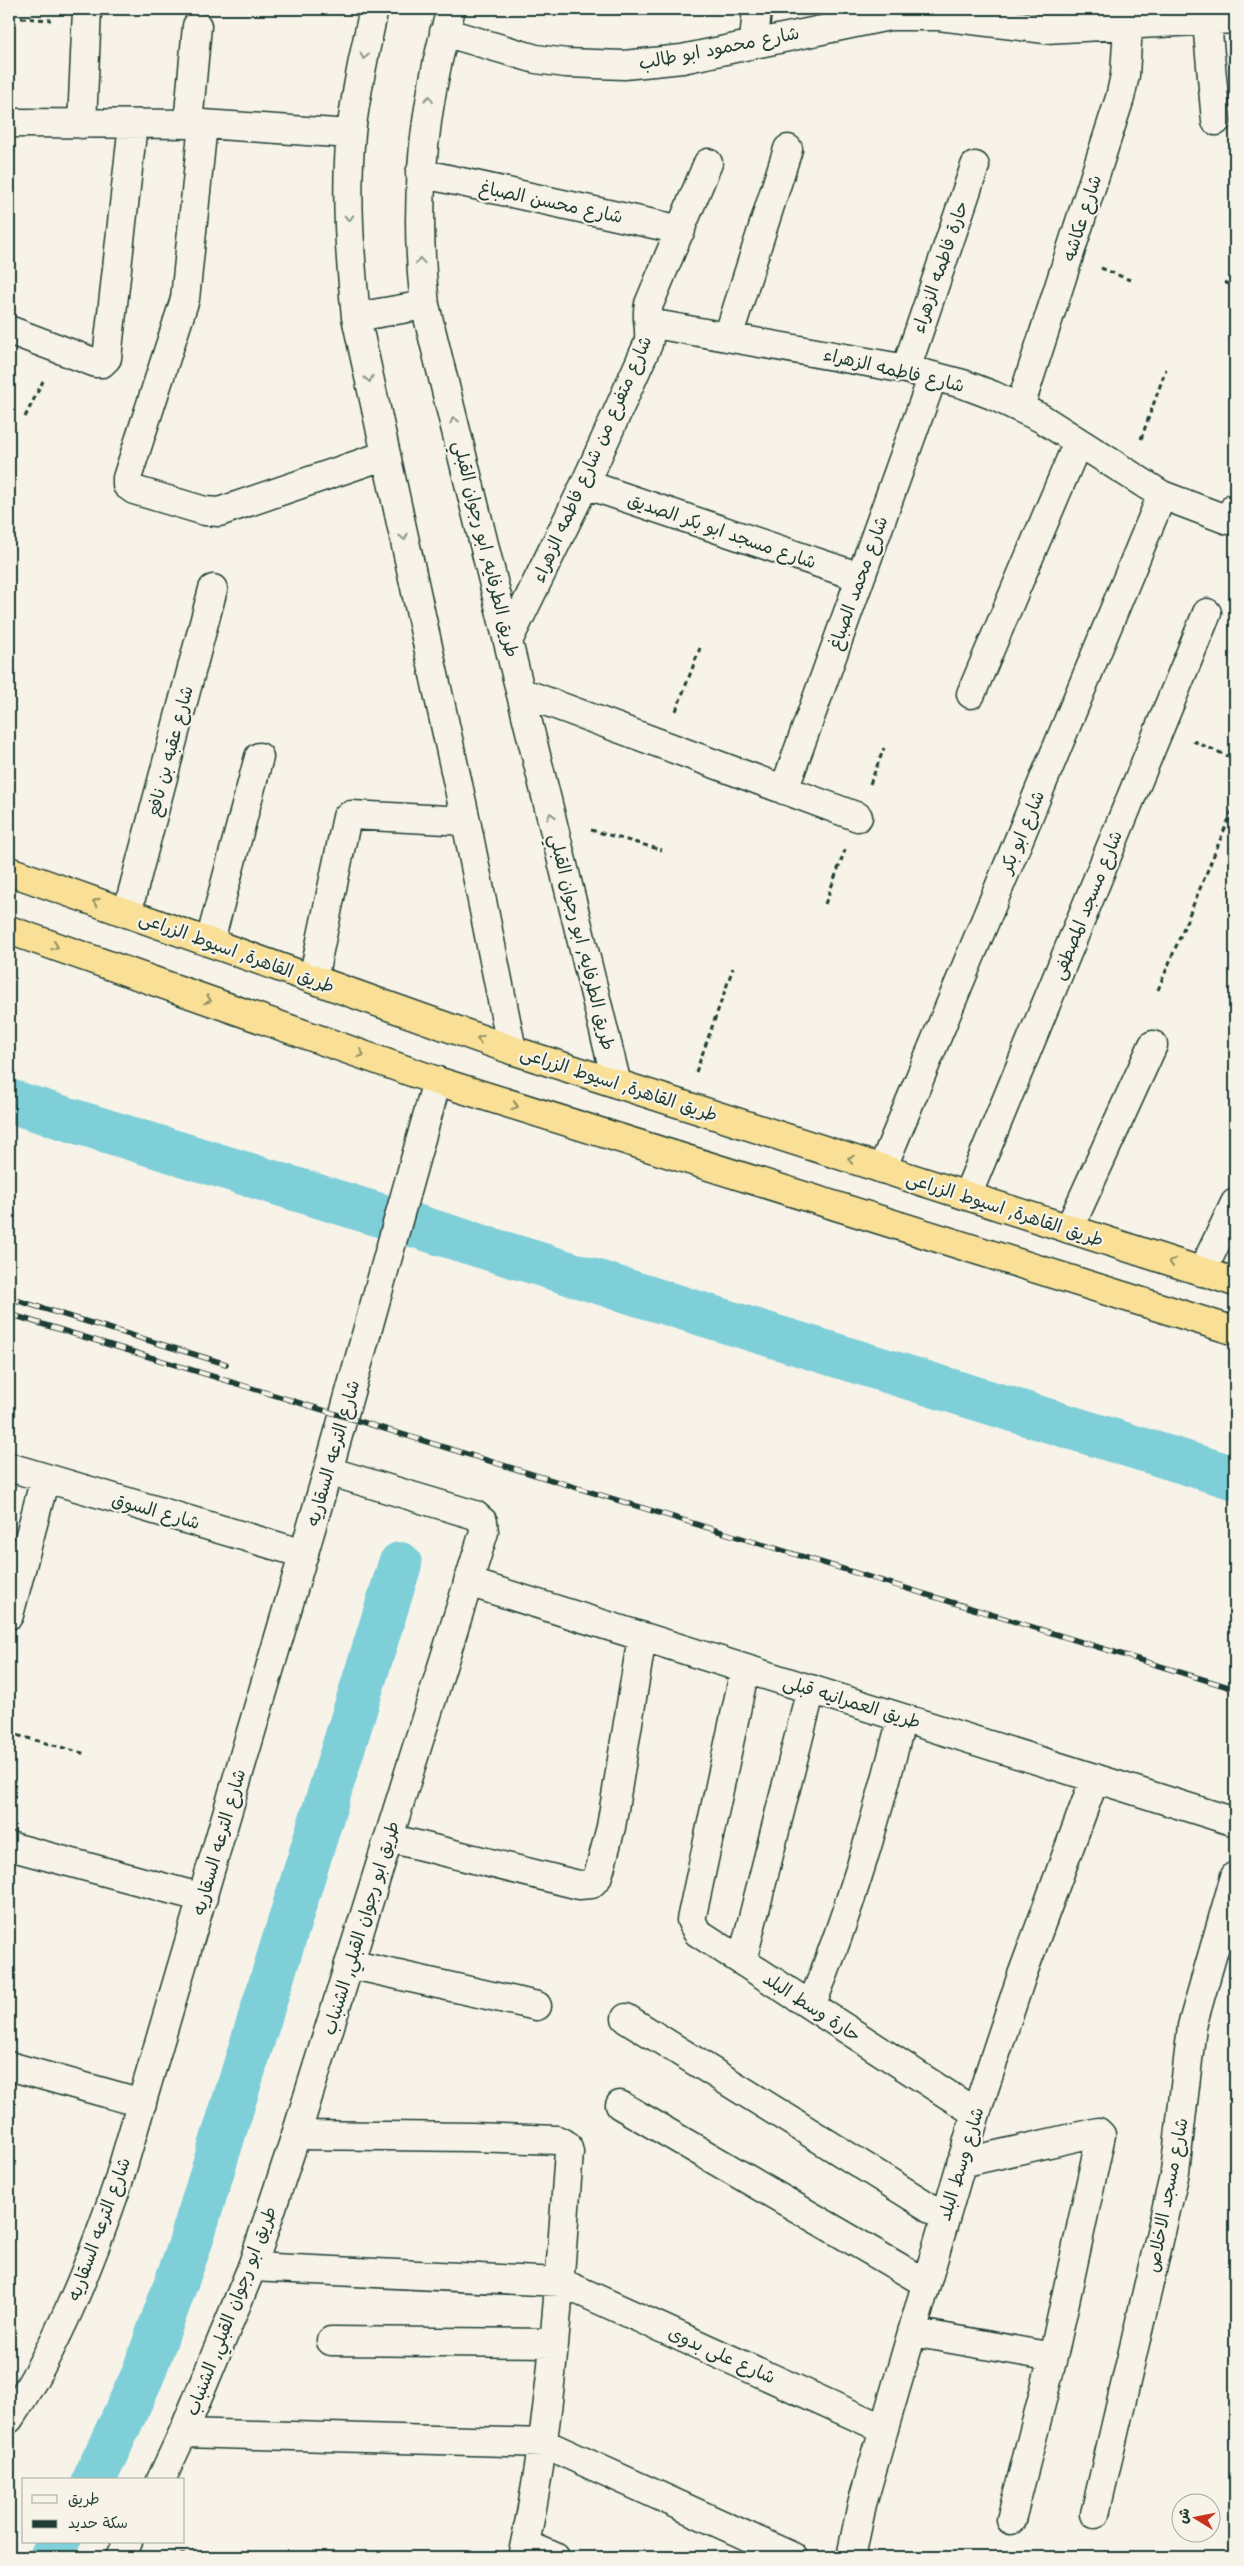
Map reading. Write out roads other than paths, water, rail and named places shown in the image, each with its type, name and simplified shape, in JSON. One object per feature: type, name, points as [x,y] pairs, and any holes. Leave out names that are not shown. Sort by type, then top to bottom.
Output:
[{"type":"highway","name":"طريق القاهرة, اسيوط الزراعى","points":[[9,871],[512,1050],[1235,1282]]},
{"type":"highway","points":[[9,930],[437,1081],[1235,1331]]},
{"type":"street","points":[[82,124],[87,9]]},
{"type":"street","points":[[374,9],[360,74],[351,134],[348,198],[350,258],[356,317],[466,821],[512,1050]]},
{"type":"street","points":[[754,42],[756,9]]},
{"type":"street","name":"شارع محمود ابو طالب","points":[[447,20],[536,59],[594,65],[654,63],[898,15],[939,16],[1045,30],[1235,19]]},
{"type":"street","name":"طريق الطرفايه, ابو رجوان القبلي","points":[[447,20],[425,125],[420,173],[419,243],[425,305],[617,1084]]},
{"type":"street","points":[[1207,22],[1216,121]]},
{"type":"street","points":[[197,26],[195,124],[185,299],[127,478],[128,485],[134,490],[205,511],[219,512],[386,455]]},
{"type":"street","name":"شارع عكاشه","points":[[1020,407],[1120,98],[1125,75],[1128,26]]},
{"type":"street","points":[[9,124],[195,124],[351,134]]},
{"type":"street","points":[[9,330],[96,363],[102,363],[107,358],[132,124]]},
{"type":"street","points":[[728,337],[788,149]]},
{"type":"street","name":"شارع متفرع من شارع فاطمه الزهراء","points":[[508,641],[585,484],[648,344],[651,333],[647,313],[649,304],[708,163]]},
{"type":"street","name":"حارة فاطمه الزهراء","points":[[906,369],[975,166]]},
{"type":"street","name":"شارع محسن الصباغ","points":[[420,173],[681,230]]},
{"type":"street","points":[[356,317],[425,305]]},
{"type":"street","name":"شارع فاطمه الزهراء","points":[[649,323],[906,369],[963,384],[1020,407],[1162,495],[1232,513]]},
{"type":"street","name":"شارع محمد الصباغ","points":[[784,790],[934,376]]},
{"type":"street","points":[[971,694],[1078,442]]},
{"type":"street","name":"شارع مسجد ابو بكر الصديق","points":[[585,484],[860,577]]},
{"type":"street","name":"شارع ابو بكر","points":[[882,1169],[1162,495]]},
{"type":"street","name":"شارع عقبه بن نافع","points":[[127,913],[213,589]]},
{"type":"street","name":"شارع مسجد المصطفى","points":[[967,1196],[1207,614]]},
{"type":"street","points":[[521,692],[858,817]]},
{"type":"street","points":[[210,941],[259,757]]},
{"type":"street","points":[[312,980],[348,817],[351,815],[466,821]]},
{"type":"street","points":[[1068,1229],[1153,1045]]},
{"type":"street","name":"شارع الترعه السقاريه","points":[[9,2419],[56,2338],[90,2262],[117,2186],[304,1554],[437,1081]]},
{"type":"street","points":[[1202,1272],[1235,1203]]},
{"type":"street","name":"شارع السوق","points":[[9,1467],[304,1554]]},
{"type":"street","name":"طريق ابو رجوان القبلي, الشنباب","points":[[162,2478],[183,2433],[252,2267],[296,2135],[484,1532],[483,1522],[475,1515],[328,1471]]},
{"type":"street","points":[[9,1615],[44,1478]]},
{"type":"street","name":"طريق العمرانيه قبلى","points":[[468,1582],[1235,1822]]},
{"type":"street","points":[[389,1838],[579,1885],[591,1884],[597,1878],[610,1827],[642,1637]]},
{"type":"street","name":"حارة وسط البلد","points":[[745,1669],[702,1878],[691,1920],[693,1927],[697,1932],[976,2113]]},
{"type":"street","points":[[742,1961],[811,1689]]},
{"type":"street","points":[[811,2006],[838,1940],[864,1860],[902,1718]]},
{"type":"street","name":"شارع وسط البلد","points":[[851,2557],[862,2504],[976,2113],[1022,1975],[1095,1778]]},
{"type":"street","points":[[9,1846],[203,1898]]},
{"type":"street","name":"شارع مسجد الاخلاص","points":[[1095,2514],[1175,2172],[1192,2026],[1235,1876]]},
{"type":"street","points":[[349,1964],[537,2006]]},
{"type":"street","points":[[626,2018],[945,2217]]},
{"type":"street","points":[[9,2066],[142,2103]]},
{"type":"street","points":[[620,2105],[926,2283]]},
{"type":"street","points":[[961,2163],[1098,2132],[1100,2134],[1053,2357],[1011,2520]]},
{"type":"street","points":[[296,2135],[472,2136],[562,2141],[567,2146],[569,2152],[554,2344],[543,2443],[523,2551],[555,2557]]},
{"type":"street","points":[[252,2267],[560,2282]]},
{"type":"street","name":"شارع على بدوى","points":[[560,2282],[884,2428]]},
{"type":"street","points":[[912,2332],[1053,2357]]},
{"type":"street","points":[[332,2341],[554,2344]]},
{"type":"street","points":[[183,2433],[543,2443],[793,2557]]},
{"type":"waterway","points":[[9,1101],[1235,1478]]},
{"type":"waterway","points":[[95,2478],[142,2377],[189,2247],[400,1564]]},
{"type":"waterway","points":[[51,2557],[58,2544]]},
{"type":"railway","points":[[9,1298],[226,1364]]},
{"type":"railway","points":[[9,1314],[1235,1689]]}]
